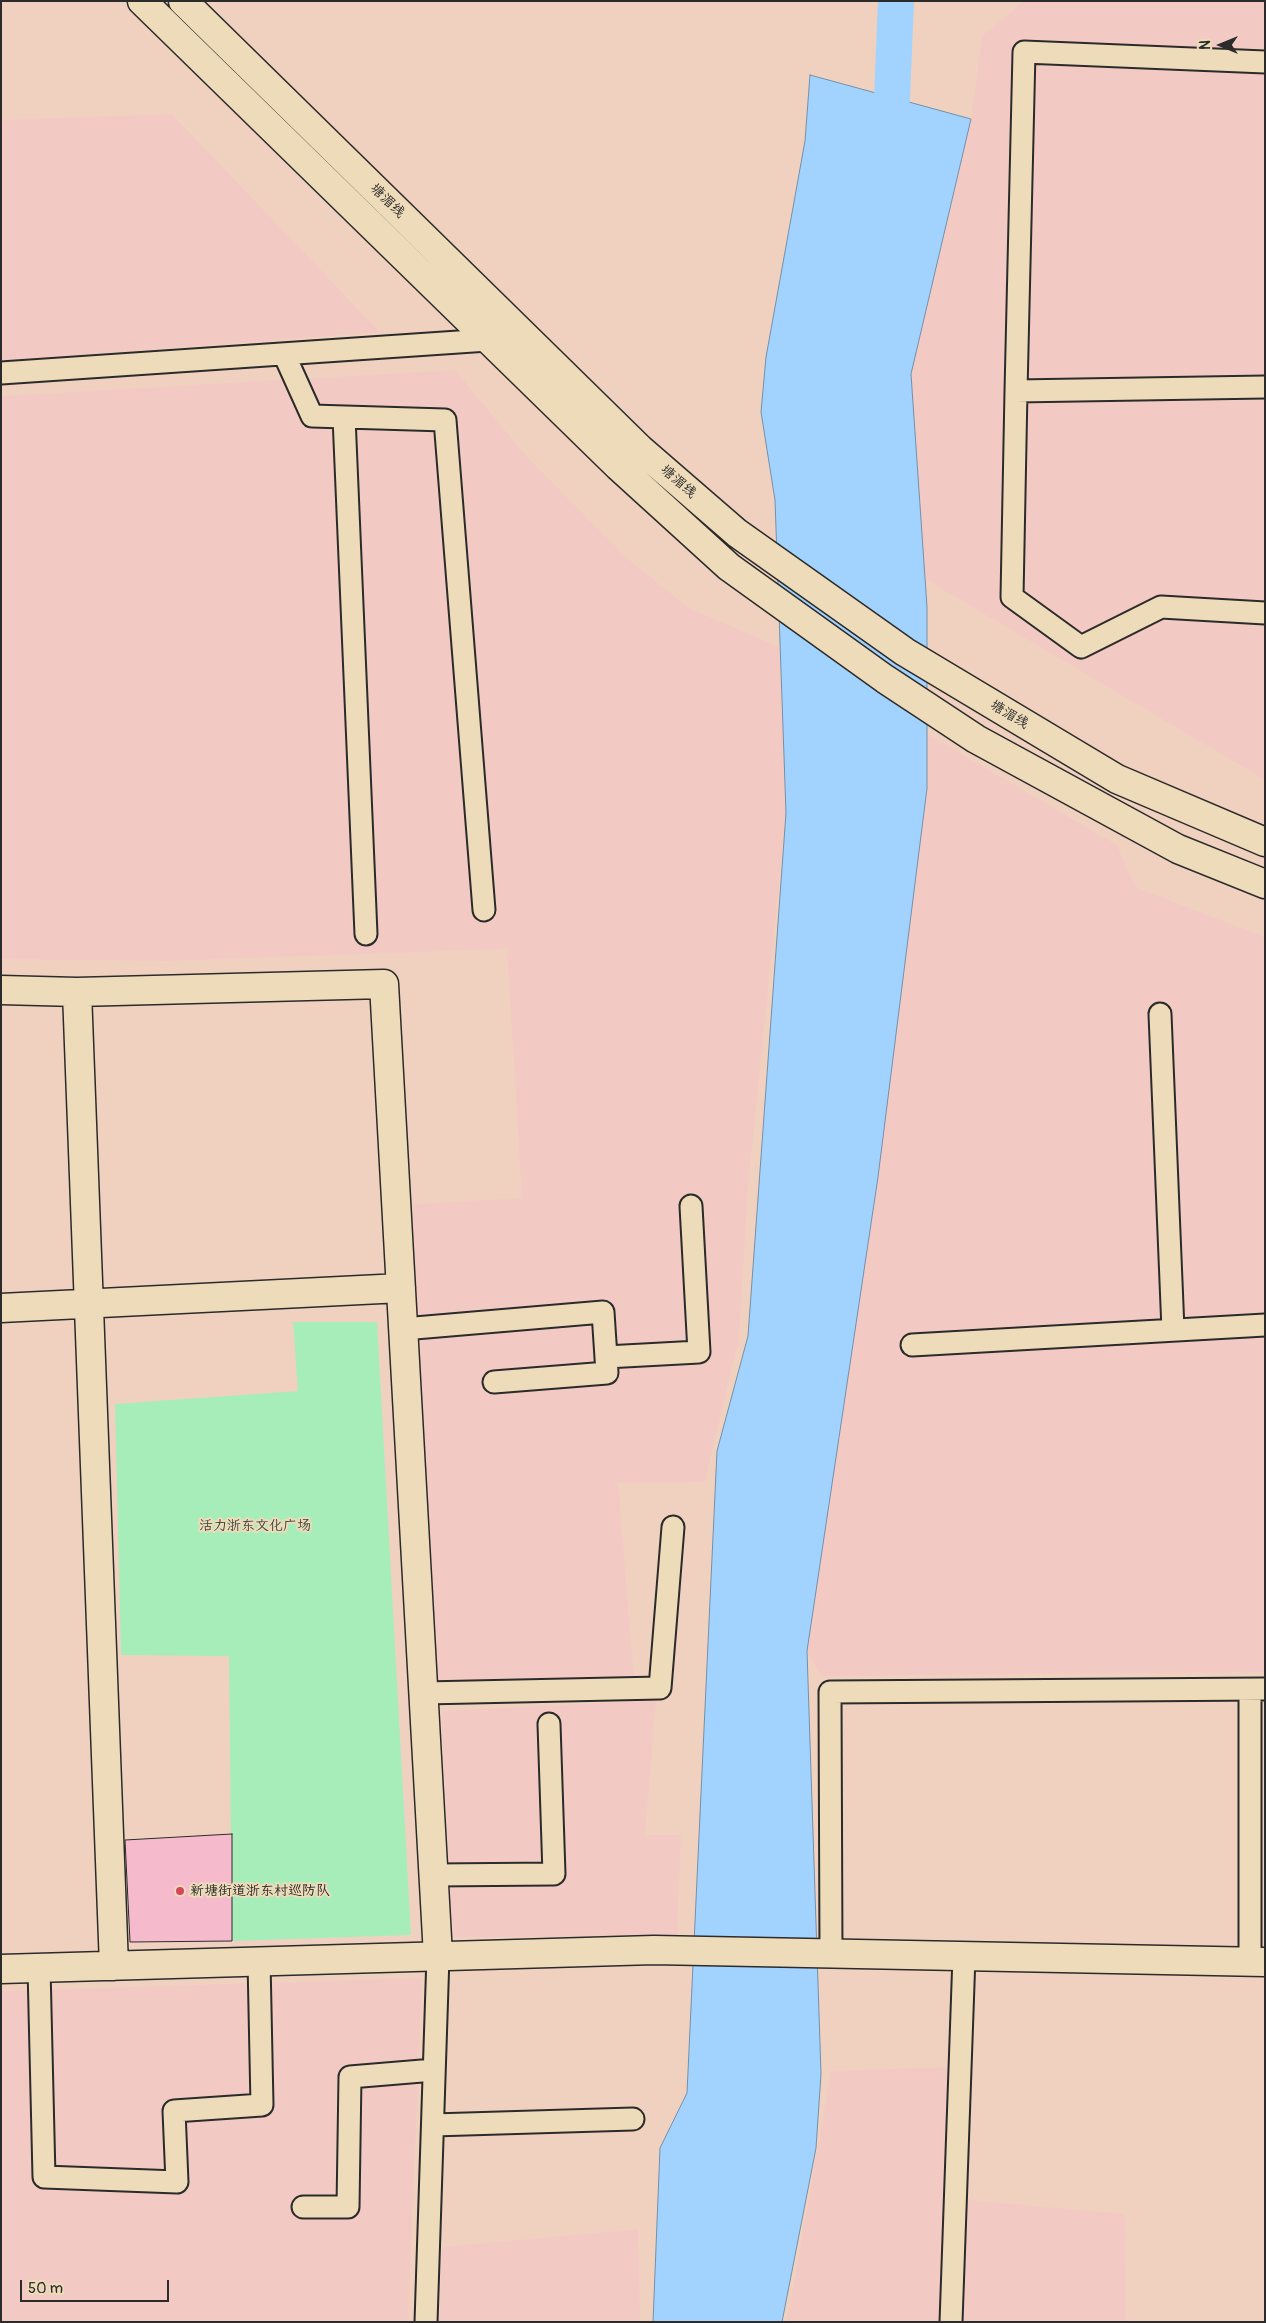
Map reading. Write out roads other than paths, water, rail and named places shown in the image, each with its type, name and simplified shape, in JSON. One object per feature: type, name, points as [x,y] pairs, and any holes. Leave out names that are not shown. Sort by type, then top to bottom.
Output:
[{"type":"main road","points":[[142,1],[618,466],[729,567],[885,679],[976,739],[1178,849],[1265,884]]},
{"type":"main road","name":"塘湄线","points":[[183,1],[640,449],[737,533],[905,652],[1117,779],[1265,842]]},
{"type":"main road","points":[[1,990],[77,992],[384,984],[438,1956]]},
{"type":"main road","points":[[77,992],[114,1966]]},
{"type":"main road","points":[[1,1308],[401,1288]]},
{"type":"main road","points":[[1,1969],[654,1950],[1257,1961]]},
{"type":"street","points":[[1265,62],[1024,52],[1012,597],[1081,647],[1161,606],[1265,613]]},
{"type":"street","points":[[1,373],[488,340]]},
{"type":"street","points":[[284,354],[312,416],[445,420],[484,910]]},
{"type":"street","points":[[1016,390],[1265,387]]},
{"type":"street","points":[[344,417],[366,934]]},
{"type":"street","points":[[1160,1014],[1173,1330]]},
{"type":"street","points":[[606,1357],[699,1352],[691,1206]]},
{"type":"street","points":[[403,1329],[603,1312],[607,1373],[494,1382]]},
{"type":"street","points":[[912,1345],[1265,1325]]},
{"type":"street","points":[[424,1693],[660,1688],[674,1527]]},
{"type":"street","points":[[832,1954],[830,1692],[1258,1690],[1257,1961]]},
{"type":"street","points":[[434,1875],[554,1874],[549,1724]]},
{"type":"street","points":[[426,2322],[438,1956]]},
{"type":"street","points":[[951,2322],[964,1956]]},
{"type":"street","points":[[39,1968],[44,2177],[177,2182],[174,2111],[262,2105],[259,1961]]},
{"type":"street","points":[[303,2207],[348,2207],[350,2077],[434,2070]]},
{"type":"street","points":[[432,2125],[633,2119]]},
{"type":"water","points":[[810,75],[971,119],[911,374],[927,607],[927,788],[878,1177],[807,1651],[821,2074],[816,2148],[782,2322],[653,2322],[660,2148],[687,2093],[717,1451],[748,1336],[786,813],[775,500],[761,412],[766,357],[805,141]]},
{"type":"waterway","points":[[892,98],[896,1]]},
{"type":"place","name":"新塘街道浙东村巡防队","points":[[180,1891]]},
{"type":"park label","name":"活力浙东文化广场","points":[[255,1526]]}]
